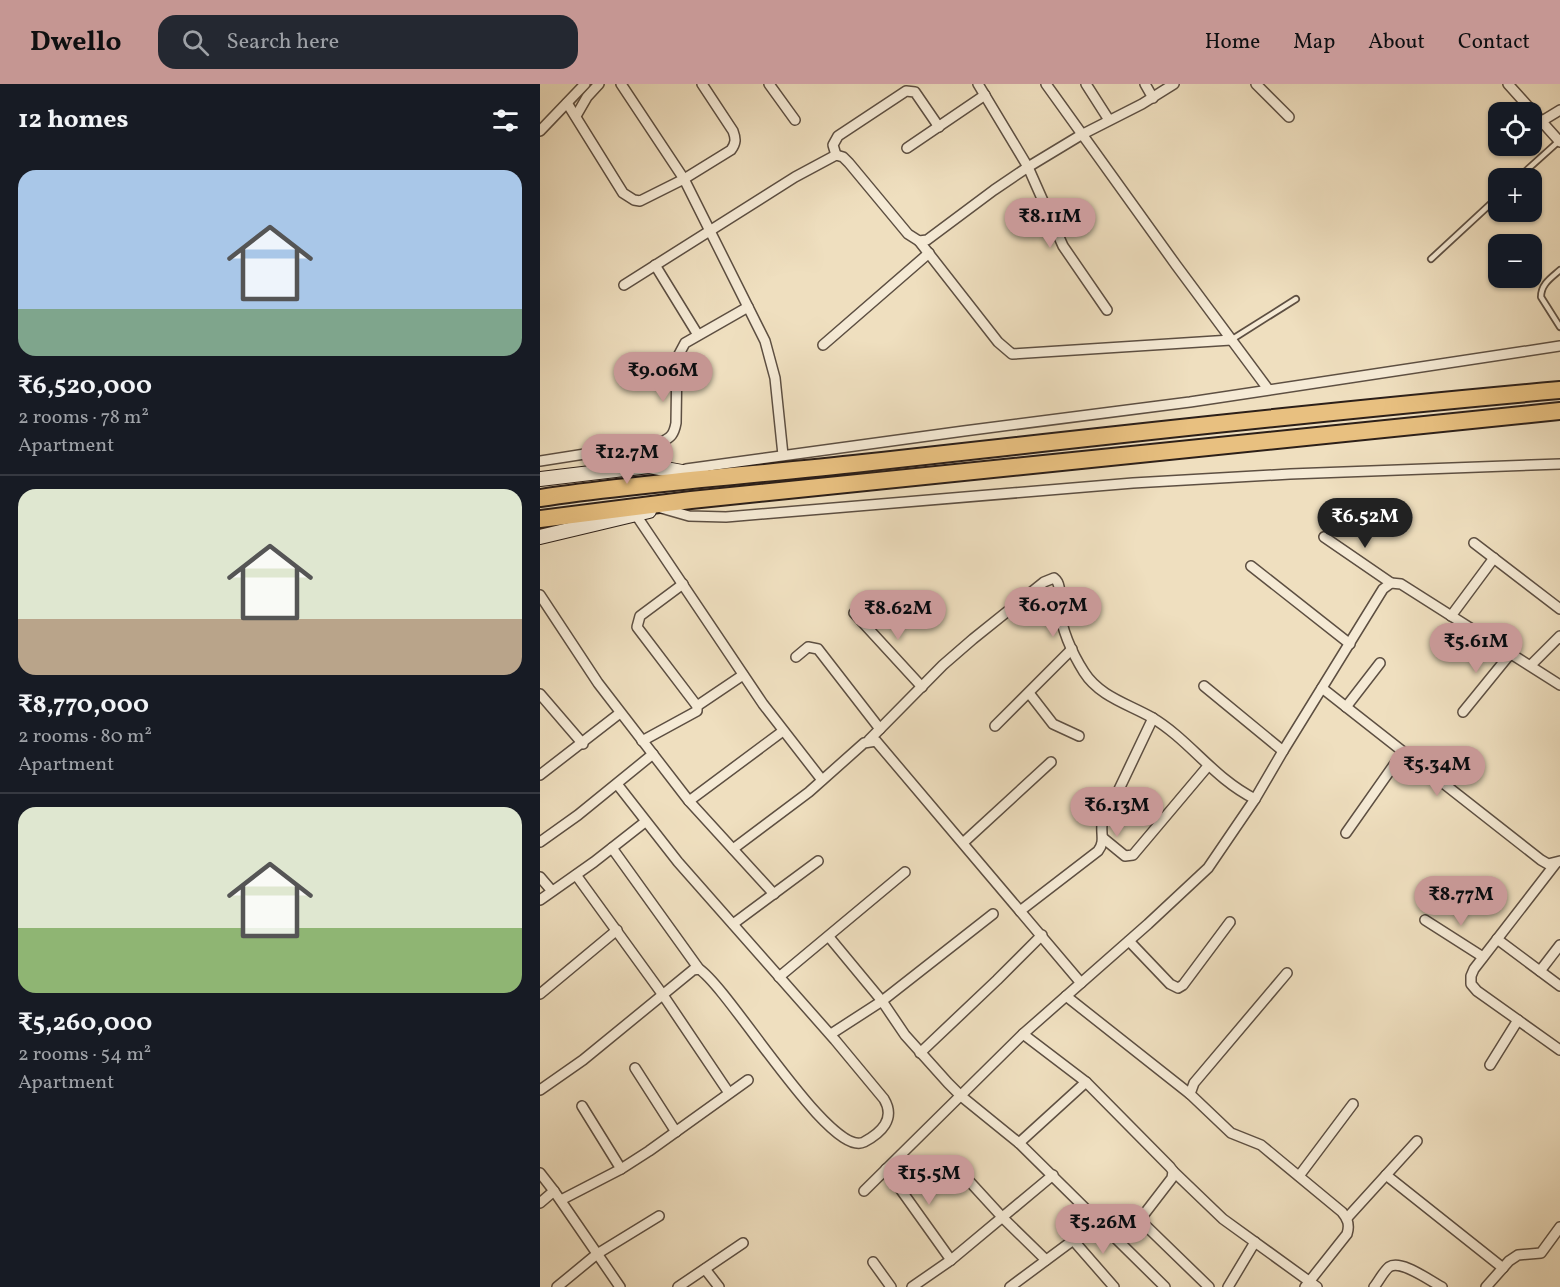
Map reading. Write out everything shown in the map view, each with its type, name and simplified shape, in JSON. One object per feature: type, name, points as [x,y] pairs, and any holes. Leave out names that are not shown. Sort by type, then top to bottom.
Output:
[{"type":"highway","points":[[540,498],[594,490],[1560,390]]},
{"type":"highway","points":[[540,519],[691,500],[1560,411]]},
{"type":"main road","points":[[540,480],[649,466],[679,470],[714,479]]},
{"type":"main road","points":[[540,537],[691,500]]},
{"type":"street","points":[[571,109],[585,84]]},
{"type":"street","points":[[540,131],[571,109],[599,84]]},
{"type":"street","points":[[621,84],[684,179],[765,342],[773,367],[783,455]]},
{"type":"street","points":[[571,109],[628,197],[639,201],[684,179],[731,150],[735,144],[736,138],[733,131],[702,84]]},
{"type":"street","points":[[769,84],[795,120]]},
{"type":"street","points":[[978,84],[1028,167],[1063,246],[1107,310]]},
{"type":"street","points":[[1046,84],[1081,135],[1269,389]]},
{"type":"street","points":[[1086,84],[1109,120]]},
{"type":"street","points":[[1144,84],[1153,98]]},
{"type":"street","points":[[919,241],[933,236],[1028,167],[1174,84]]},
{"type":"street","points":[[1256,84],[1289,117]]},
{"type":"street","points":[[1513,85],[1527,102]]},
{"type":"street","points":[[836,155],[833,145],[838,136],[906,91],[915,92],[939,127]]},
{"type":"street","points":[[907,148],[985,95]]},
{"type":"street","points":[[1560,110],[1542,121],[1560,141]]},
{"type":"street","points":[[624,285],[795,177],[836,155],[843,157],[908,234],[919,241],[998,342],[1012,354],[1232,340]]},
{"type":"street","points":[[823,345],[929,253]]},
{"type":"street","points":[[655,265],[698,335]]},
{"type":"street","points":[[540,461],[661,442],[670,438],[675,432],[676,423],[677,358],[685,343],[748,307]]},
{"type":"street","points":[[679,470],[1190,402],[1560,346]]},
{"type":"street","points":[[661,508],[689,516],[726,517],[1144,483],[1290,474],[1560,464]]},
{"type":"street","points":[[636,515],[743,675],[822,780]]},
{"type":"street","points":[[1324,537],[1391,583],[1401,584],[1560,685]]},
{"type":"street","points":[[1474,543],[1560,609]]},
{"type":"street","points":[[1451,616],[1494,558]]},
{"type":"street","points":[[1251,566],[1350,644]]},
{"type":"street","points":[[733,849],[822,780],[869,740],[973,639],[1049,579],[1054,578],[1058,581],[1060,616],[1072,649],[1085,674],[1102,691],[1153,718],[1237,790],[1255,799]]},
{"type":"street","points":[[864,1191],[1023,1034],[1180,896],[1208,868],[1255,799],[1383,589],[1391,583]]},
{"type":"street","points":[[683,584],[640,616],[637,627],[697,706]]},
{"type":"street","points":[[540,595],[620,713],[689,801],[774,894]]},
{"type":"street","points":[[854,613],[922,687]]},
{"type":"street","points":[[1531,665],[1560,636]]},
{"type":"street","points":[[796,657],[808,647],[818,649],[880,729]]},
{"type":"street","points":[[995,726],[1072,649]]},
{"type":"street","points":[[1463,712],[1511,653]]},
{"type":"street","points":[[1346,707],[1380,663]]},
{"type":"street","points":[[642,741],[694,714],[697,706],[743,675]]},
{"type":"street","points":[[1204,686],[1283,750]]},
{"type":"street","points":[[1322,688],[1541,860],[1548,864],[1558,862]]},
{"type":"street","points":[[1029,693],[1053,724],[1079,736]]},
{"type":"street","points":[[540,694],[583,744]]},
{"type":"street","points":[[540,775],[583,744],[620,713]]},
{"type":"street","points":[[1020,911],[1102,846],[1102,825],[1153,718]]},
{"type":"street","points":[[689,801],[783,731]]},
{"type":"street","points":[[869,740],[879,744],[1081,983]]},
{"type":"street","points":[[1346,833],[1403,752]]},
{"type":"street","points":[[540,842],[653,754]]},
{"type":"street","points":[[964,843],[1051,762]]},
{"type":"street","points":[[1103,838],[1125,856],[1133,855],[1208,766]]},
{"type":"street","points":[[612,848],[699,969],[736,1010],[805,1100],[846,1141],[864,1142],[886,1125],[890,1116],[889,1106],[831,1034],[645,822],[617,784]]},
{"type":"street","points":[[540,900],[645,822]]},
{"type":"street","points":[[733,924],[818,861]]},
{"type":"street","points":[[1558,862],[1474,969],[1471,984],[1477,991],[1560,1050]]},
{"type":"street","points":[[779,977],[905,872]]},
{"type":"street","points":[[576,874],[663,994],[729,1093]]},
{"type":"street","points":[[540,877],[552,891]]},
{"type":"street","points":[[831,1034],[882,1002],[993,914]]},
{"type":"street","points":[[1425,920],[1483,957]]},
{"type":"street","points":[[1129,941],[1170,984],[1178,988],[1183,985],[1230,922]]},
{"type":"street","points":[[540,994],[617,930]]},
{"type":"street","points":[[920,1053],[1042,935]]},
{"type":"street","points":[[829,936],[882,1002],[905,1035],[961,1096],[1019,1143],[1165,1287]]},
{"type":"street","points":[[1497,939],[1560,986]]},
{"type":"street","points":[[1540,971],[1560,945]]},
{"type":"street","points":[[540,1090],[583,1060],[693,970],[699,969]]},
{"type":"street","points":[[1190,1094],[1194,1083],[1287,973]]},
{"type":"street","points":[[1023,1034],[1086,1082],[1162,1157],[1210,1209],[1310,1285],[1347,1234],[1349,1227],[1347,1218],[1342,1212],[1261,1145],[1231,1133],[1190,1094],[1066,996]]},
{"type":"street","points":[[1490,1065],[1518,1020]]},
{"type":"street","points":[[635,1068],[676,1132]]},
{"type":"street","points":[[561,1200],[621,1169],[748,1080]]},
{"type":"street","points":[[1019,1143],[1086,1082]]},
{"type":"street","points":[[1299,1176],[1353,1104]]},
{"type":"street","points":[[582,1106],[621,1169]]},
{"type":"street","points":[[1347,1218],[1417,1141]]},
{"type":"street","points":[[886,1169],[951,1260]]},
{"type":"street","points":[[959,1170],[1046,1260]]},
{"type":"street","points":[[1173,1171],[1169,1184],[1142,1217],[1142,1222],[1209,1287]]},
{"type":"street","points":[[540,1173],[620,1287]]},
{"type":"street","points":[[912,1287],[951,1260],[1053,1175]]},
{"type":"street","points":[[1386,1175],[1503,1268]]},
{"type":"street","points":[[540,1203],[554,1191]]},
{"type":"street","points":[[557,1287],[597,1254],[659,1216]]},
{"type":"street","points":[[1010,1287],[1099,1221]]},
{"type":"street","points":[[1486,1287],[1518,1255],[1541,1252],[1546,1248],[1560,1227]]},
{"type":"street","points":[[1073,1240],[1114,1287]]},
{"type":"street","points":[[1228,1287],[1255,1242]]},
{"type":"street","points":[[678,1287],[743,1243]]},
{"type":"street","points":[[873,1262],[891,1287]]},
{"type":"street","points":[[1374,1287],[1386,1269],[1397,1264],[1442,1287]]},
{"type":"street","points":[[705,1269],[719,1287]]},
{"type":"lane","points":[[1529,168],[1560,141]]},
{"type":"lane","points":[[1431,259],[1488,205]]},
{"type":"lane","points":[[1560,270],[1543,286],[1541,297],[1560,327]]},
{"type":"lane","points":[[1232,340],[1296,298]]}]
